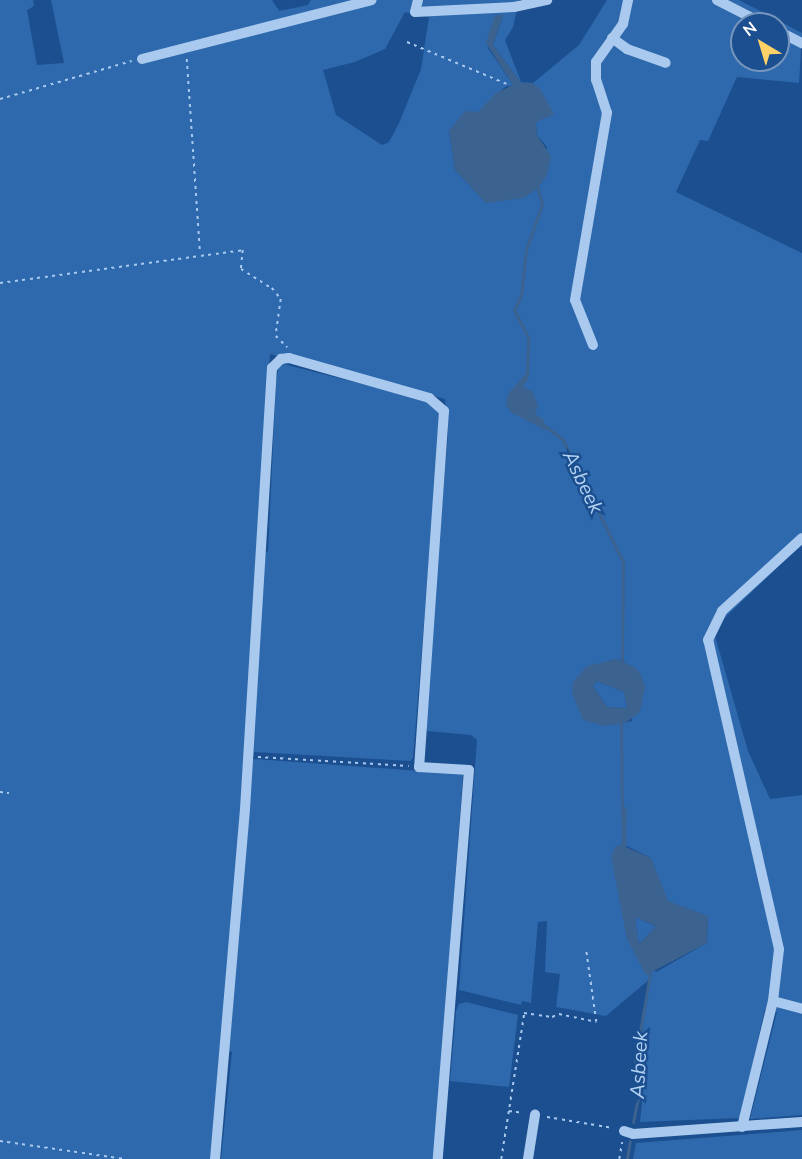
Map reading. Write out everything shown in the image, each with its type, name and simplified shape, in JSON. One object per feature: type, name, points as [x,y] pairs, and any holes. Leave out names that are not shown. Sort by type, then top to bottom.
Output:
[{"type":"street","points":[[142,59],[372,0]]},
{"type":"street","points":[[417,0],[416,12],[514,6],[547,0]]},
{"type":"street","points":[[593,345],[575,300],[608,113],[596,80],[596,62],[624,24],[628,0]]},
{"type":"street","points":[[717,0],[740,12]]},
{"type":"street","points":[[612,38],[627,49],[666,63]]},
{"type":"street","points":[[215,1159],[248,756],[272,368],[281,359],[300,362],[429,398],[444,411],[419,767],[469,770],[438,1159]]},
{"type":"street","points":[[742,1127],[773,1001],[779,949],[708,640],[722,612],[802,538]]},
{"type":"street","points":[[773,1001],[802,1009]]},
{"type":"street","points":[[528,1159],[535,1115]]},
{"type":"street","points":[[624,1131],[633,1134],[802,1122]]},
{"type":"path","points":[[407,42],[507,84]]},
{"type":"path","points":[[186,49],[200,253]]},
{"type":"path","points":[[0,99],[142,59]]},
{"type":"path","points":[[0,283],[200,253],[243,250],[241,269],[272,288],[281,299],[276,336],[300,362]]},
{"type":"path","points":[[248,756],[419,767]]},
{"type":"path","points":[[0,792],[9,793]]},
{"type":"path","points":[[501,1159],[524,1013],[552,1017],[559,1014],[596,1022],[586,951]]},
{"type":"path","points":[[509,1111],[624,1131],[619,1159]]},
{"type":"path","points":[[0,1141],[125,1159]]},
{"type":"shaded area","points":[[0,0],[33,0],[34,6],[27,10],[37,65],[64,63],[51,0],[272,0],[279,11],[308,5],[311,0],[519,0],[513,27],[505,40],[521,82],[533,83],[579,45],[607,0],[739,0],[762,12],[730,12],[730,72],[790,72],[790,27],[802,33],[799,83],[737,77],[708,141],[700,140],[676,192],[802,253],[802,544],[713,629],[748,751],[770,799],[802,795],[802,1115],[750,1119],[777,1012],[765,1009],[740,1118],[640,1122],[647,1054],[639,1052],[650,979],[606,1016],[556,1007],[560,974],[545,972],[547,921],[538,922],[531,1003],[522,1001],[521,1005],[459,990],[477,740],[471,735],[427,731],[424,725],[448,434],[445,399],[270,354],[256,555],[268,552],[276,382],[278,369],[283,364],[425,400],[441,412],[413,758],[410,761],[254,752],[253,759],[463,774],[434,1159],[221,1159],[232,1052],[220,1048],[210,1159],[0,1159]],"holes":[[[405,12],[429,17],[421,69],[400,121],[389,142],[382,145],[336,115],[323,70],[355,62],[385,49]],[[503,16],[493,45],[521,83],[533,83],[553,114],[536,122],[537,135],[547,147],[538,188],[486,202],[455,170],[449,131],[478,112],[505,87],[513,85],[488,48]],[[610,660],[624,660],[632,721],[605,726],[573,682]],[[623,844],[651,858],[667,901],[708,916],[707,943],[656,972],[627,939],[615,847]]]},
{"type":"shaded area","points":[[495,15],[503,15],[493,45],[521,83],[533,83],[540,89],[554,114],[536,122],[537,135],[551,156],[547,175],[538,188],[524,198],[486,203],[455,170],[449,131],[465,111],[478,112],[496,93],[513,85],[486,43]]},
{"type":"shaded area","points":[[527,372],[530,375],[523,387],[532,391],[538,405],[535,414],[543,419],[547,431],[512,413],[506,405],[508,394]]},
{"type":"shaded area","points":[[617,659],[636,668],[645,687],[640,712],[625,723],[605,726],[583,720],[572,693],[573,682],[587,666]],"holes":[[[597,681],[624,692],[627,708],[607,707],[593,686]]]},
{"type":"shaded area","points":[[597,681],[624,692],[627,708],[607,707],[593,686]]},
{"type":"shaded area","points":[[627,806],[626,847],[651,858],[668,901],[708,916],[707,943],[646,975],[627,939],[611,857],[615,847],[622,844],[621,811]],"holes":[[[635,919],[656,926],[639,944]]]},
{"type":"shaded area","points":[[635,919],[656,926],[639,944]]},
{"type":"shaded area","points":[[466,1002],[518,1015],[509,1087],[450,1081],[456,1011],[459,1004]]},
{"type":"shaded area","points":[[802,1130],[802,1159],[633,1159],[636,1143]]},
{"type":"waterway","name":"Asbeek","points":[[527,375],[528,337],[514,310],[521,295],[526,250],[542,204],[537,187]]},
{"type":"waterway","name":"Asbeek","points":[[544,425],[563,440],[623,562],[622,662]]},
{"type":"waterway","name":"Asbeek","points":[[621,722],[622,811]]},
{"type":"waterway","name":"Asbeek","points":[[633,1122],[643,1074],[635,1061],[650,973]]},
{"type":"waterway","name":"Asbeek","points":[[627,1159],[630,1141]]}]
